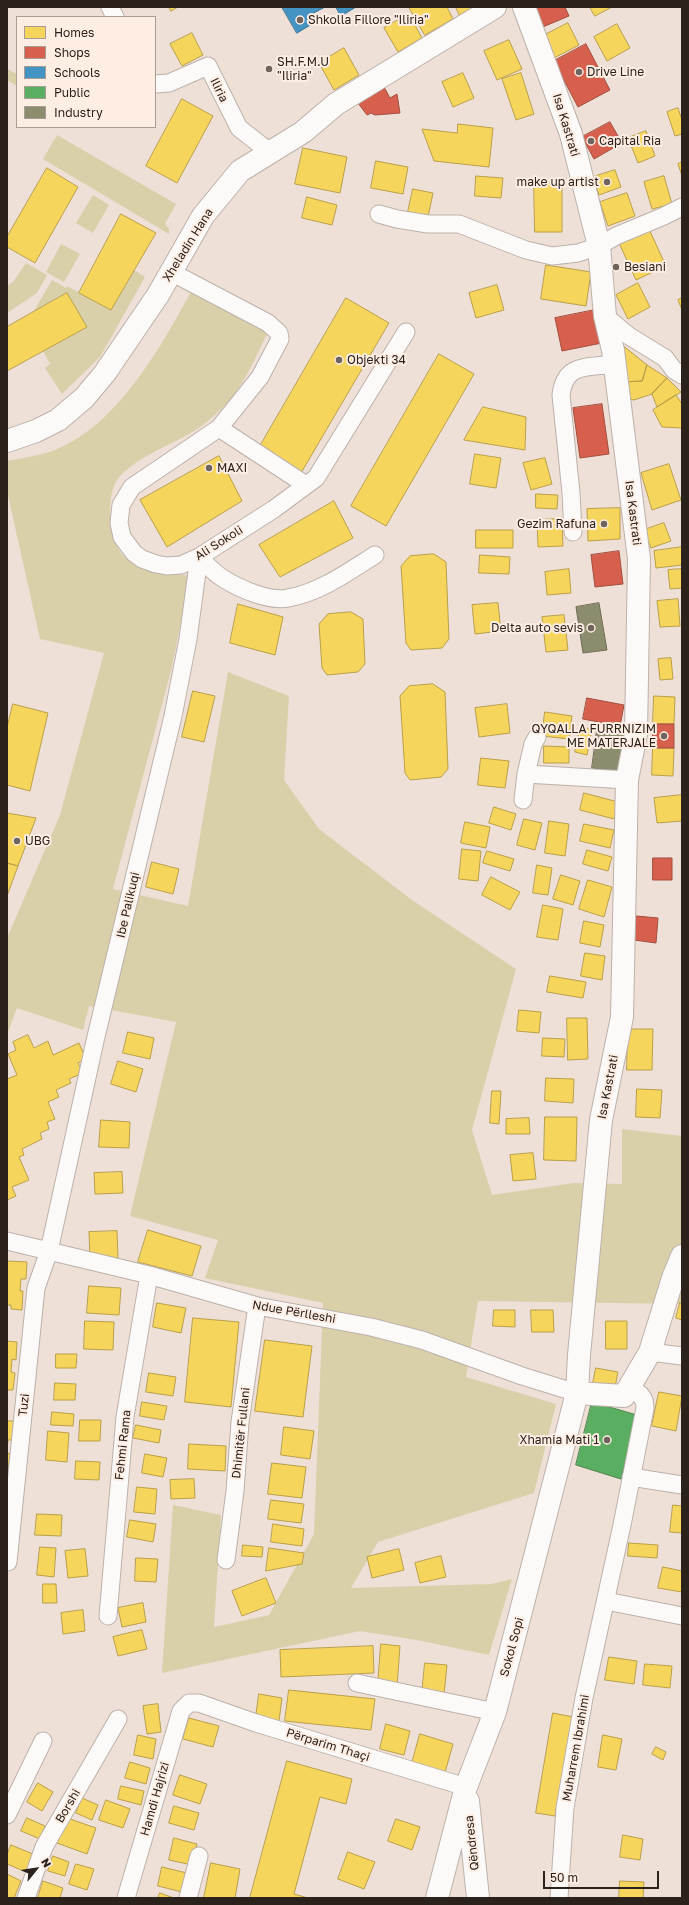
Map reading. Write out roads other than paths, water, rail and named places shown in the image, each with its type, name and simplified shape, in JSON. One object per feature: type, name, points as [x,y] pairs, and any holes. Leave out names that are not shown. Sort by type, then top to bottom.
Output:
[{"type":"street","points":[[110,7],[114,16]]},
{"type":"street","name":"Xheladin Hana","points":[[7,441],[36,431],[58,420],[84,398],[105,373],[171,272],[203,216],[240,171],[303,132],[336,104],[495,7]]},
{"type":"street","name":"Isa Kastrati","points":[[524,7],[571,134],[599,246],[605,316],[615,364],[639,559],[636,734],[627,780],[622,1017],[601,1120],[579,1355],[578,1393]]},
{"type":"street","name":"Iliria","points":[[156,84],[169,83],[208,66],[240,128],[271,153]]},
{"type":"street","points":[[379,214],[397,219],[428,224],[459,224],[526,250],[552,256],[578,253],[599,246],[616,236],[682,207]]},
{"type":"street","name":"Ali Sokoli","points":[[171,272],[268,323],[279,333],[280,340],[260,376],[219,428],[132,486],[121,505],[119,523],[122,537],[134,553],[142,559],[156,564],[167,566],[181,565],[199,558],[274,509],[316,478],[406,332]]},
{"type":"street","points":[[605,316],[629,336],[665,358],[674,370],[682,375]]},
{"type":"street","points":[[573,532],[571,493],[561,395],[562,383],[566,375],[575,370],[615,364]]},
{"type":"street","points":[[219,428],[306,485]]},
{"type":"street","points":[[199,558],[223,578],[240,588],[261,595],[286,599],[316,590],[375,555]]},
{"type":"street","name":"Ibe Palikuqi","points":[[49,1251],[95,1041],[173,716],[188,639],[199,558]]},
{"type":"street","points":[[523,800],[526,774],[533,744],[537,738]]},
{"type":"street","points":[[526,774],[627,780]]},
{"type":"street","name":"Ndue Përlleshi","points":[[7,1241],[149,1275],[257,1306],[371,1326],[422,1340],[522,1376],[578,1393]]},
{"type":"street","name":"Tuzi","points":[[8,1562],[36,1288],[49,1251]]},
{"type":"street","points":[[578,1393],[624,1396],[650,1352],[673,1278],[682,1256]]},
{"type":"street","name":"Fehmi Rama","points":[[108,1616],[125,1417],[149,1275]]},
{"type":"street","name":"Dhimitër Fullani","points":[[226,1560],[235,1490],[240,1422],[257,1306]]},
{"type":"street","points":[[650,1352],[682,1356]]},
{"type":"street","name":"Muharrem Ibrahimi","points":[[559,1898],[565,1808],[584,1698],[606,1601],[645,1402],[640,1394],[634,1391],[624,1396]]},
{"type":"street","name":"Sokol Sopi","points":[[437,1898],[466,1787],[495,1712],[578,1393]]},
{"type":"street","points":[[631,1477],[682,1485]]},
{"type":"street","points":[[606,1601],[682,1616]]},
{"type":"street","points":[[357,1683],[495,1712]]},
{"type":"street","name":"Përparim Thaçi","points":[[189,1703],[200,1703],[256,1723],[466,1787]]},
{"type":"street","name":"Hamdi Hajrizi","points":[[126,1898],[181,1711],[189,1703]]},
{"type":"street","name":"Borshi","points":[[26,1898],[44,1847],[118,1719]]},
{"type":"street","points":[[7,1815],[43,1741]]},
{"type":"street","name":"Qëndresa","points":[[466,1787],[478,1898]]},
{"type":"street","points":[[188,1898],[199,1856]]},
{"type":"place","name":"Shkolla Fillore \"Iliria\"","points":[[300,20]]},
{"type":"place","name":"SH.F.M.U \"Iliria\"","points":[[269,69]]},
{"type":"place","name":"Drive Line","points":[[579,72]]},
{"type":"place","name":"Capital Ria","points":[[591,141]]},
{"type":"place","name":"make up artist","points":[[607,182]]},
{"type":"place","name":"Besiani","points":[[616,267]]},
{"type":"place","name":"Objekti 34","points":[[339,360]]},
{"type":"place","name":"MAXI","points":[[209,468]]},
{"type":"place","name":"Gezim Rafuna","points":[[604,524]]},
{"type":"place","name":"Delta auto sevis","points":[[591,628]]},
{"type":"place","name":"QYQALLA FURRNIZIM ME MATERJALE","points":[[664,736]]},
{"type":"place","name":"UBG","points":[[17,841]]},
{"type":"place","name":"Xhamia Mati 1","points":[[607,1440]]}]
